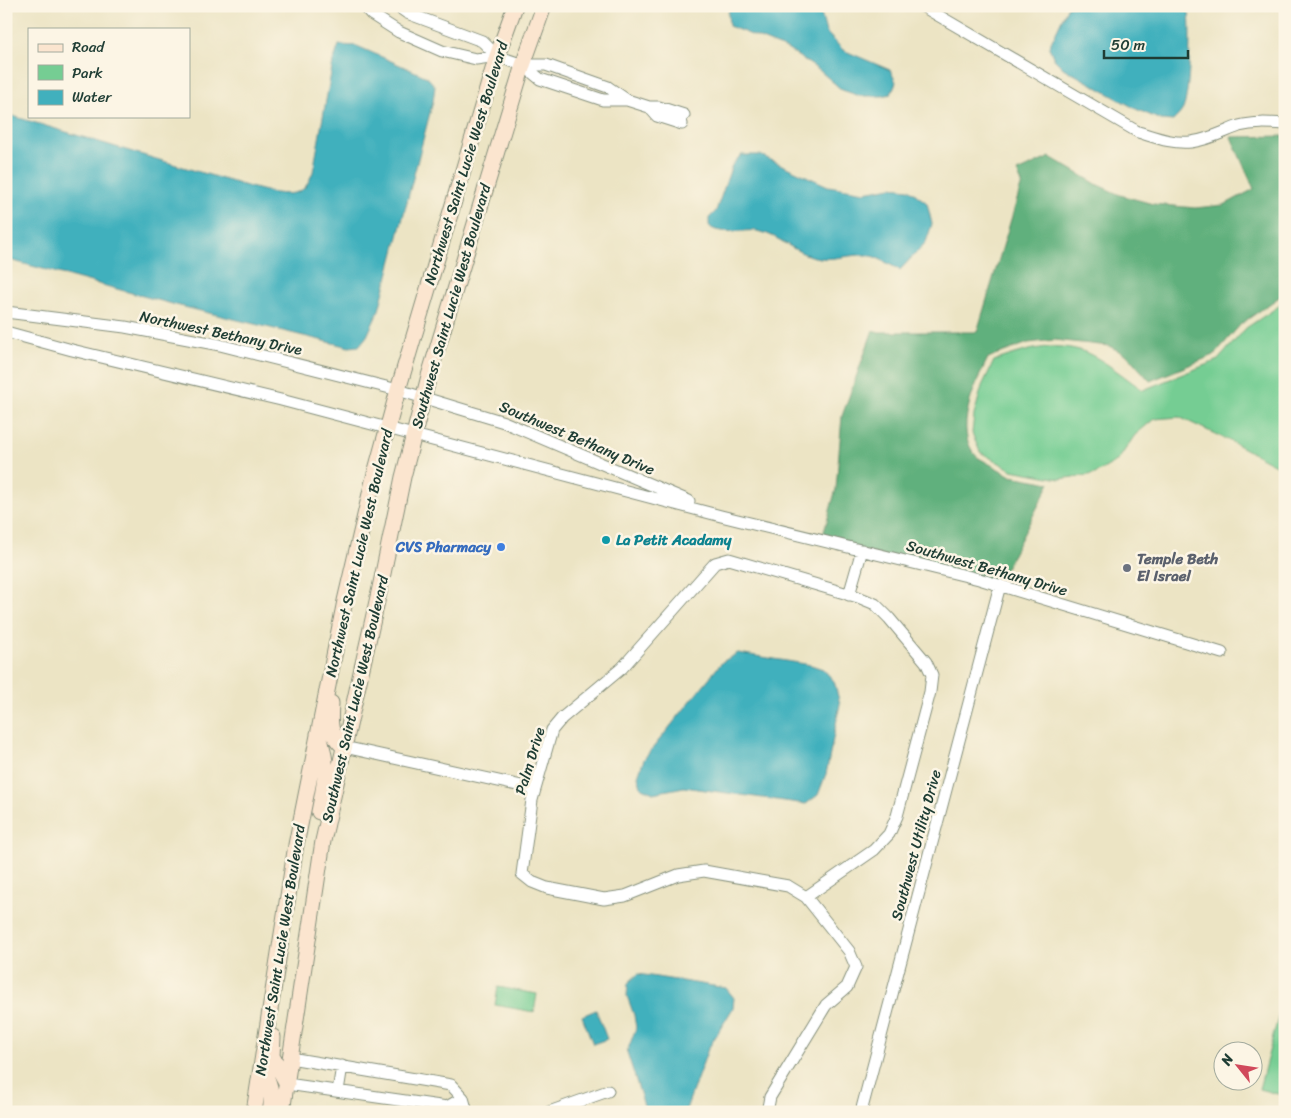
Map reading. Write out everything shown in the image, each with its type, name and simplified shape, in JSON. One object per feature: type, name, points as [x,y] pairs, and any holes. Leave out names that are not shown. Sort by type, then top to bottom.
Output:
[{"type":"main road","name":"Northwest Saint Lucie West Boulevard","points":[[254,1112],[296,845],[345,601],[398,390],[497,56],[515,6]]},
{"type":"main road","name":"Southwest Saint Lucie West Boulevard","points":[[282,1112],[323,841],[414,434],[423,397],[523,65],[544,6]]},
{"type":"main road","points":[[334,654],[331,730],[336,740],[344,747]]},
{"type":"main road","points":[[314,896],[312,860],[326,772],[324,750],[318,733]]},
{"type":"main road","points":[[274,984],[272,1056],[287,1084]]},
{"type":"main road","points":[[261,1064],[271,1089],[270,1112]]},
{"type":"street","points":[[364,6],[371,14],[398,32],[442,51],[476,59],[497,56]]},
{"type":"street","points":[[397,6],[407,13],[482,41],[497,56],[523,65],[546,65],[608,87],[627,100],[649,108],[657,116],[683,119]]},
{"type":"street","points":[[922,6],[1138,132],[1168,142],[1190,142],[1215,136],[1240,126],[1261,123],[1285,124]]},
{"type":"street","name":"Northwest Bethany Drive","points":[[6,312],[125,327],[220,345],[398,390]]},
{"type":"street","points":[[6,332],[72,350],[281,400],[388,429]]},
{"type":"street","name":"Southwest Bethany Drive","points":[[398,390],[504,422],[577,452],[660,490],[742,520]]},
{"type":"street","name":"Southwest Bethany Drive","points":[[388,429],[414,434],[721,516],[1000,585],[1222,653]]},
{"type":"street","points":[[849,595],[862,550]]},
{"type":"street","name":"Palm Drive","points":[[767,1112],[770,1097],[826,1004],[847,988],[856,967],[849,951],[806,897],[788,886],[704,871],[678,875],[625,896],[604,900],[546,888],[532,882],[522,874],[532,800],[552,730],[562,718],[622,668],[715,563],[729,559],[875,604],[926,662],[932,675],[930,692],[897,816],[889,834],[874,850],[806,897]]},
{"type":"street","name":"Southwest Utility Drive","points":[[861,1112],[1000,585]]},
{"type":"street","points":[[344,747],[535,789]]},
{"type":"street","points":[[290,1058],[451,1085],[463,1098],[467,1112]]},
{"type":"street","points":[[338,1091],[342,1066]]},
{"type":"street","points":[[412,1101],[416,1079]]},
{"type":"street","points":[[287,1084],[447,1107],[463,1098]]},
{"type":"street","points":[[549,1112],[608,1091]]},
{"type":"green space","points":[[1285,136],[1285,293],[1241,324],[1214,355],[1150,381],[1127,355],[1109,346],[1055,340],[1028,343],[988,358],[977,381],[968,408],[966,434],[970,446],[977,457],[1011,476],[1050,483],[995,589],[822,539],[836,489],[842,416],[873,330],[879,332],[977,332],[1022,183],[1017,172],[1050,157],[1098,185],[1120,195],[1153,204],[1195,208],[1224,205],[1254,189],[1231,137]]},
{"type":"green space","points":[[1285,302],[1285,470],[1179,417],[1154,419],[1135,435],[1118,460],[1095,474],[1060,479],[1012,470],[980,452],[972,433],[974,415],[982,386],[994,361],[1039,348],[1062,347],[1073,349],[1085,352],[1100,360],[1143,390],[1218,360],[1246,328]]},
{"type":"green space","points":[[498,987],[537,994],[534,1012],[495,1005]]},
{"type":"green space","points":[[1285,992],[1285,1096],[1263,1090],[1264,1070]]},
{"type":"water","points":[[730,6],[819,6],[826,32],[843,50],[890,70],[896,82],[891,94],[860,96],[842,90],[819,70],[787,49],[729,26],[728,14]]},
{"type":"water","points":[[1068,6],[1149,6],[1166,7],[1189,12],[1190,47],[1187,90],[1183,109],[1173,121],[1161,120],[1136,109],[1063,68],[1054,59],[1049,47]]},
{"type":"water","points":[[339,45],[357,46],[427,77],[435,86],[433,101],[379,310],[367,336],[359,346],[349,347],[176,305],[6,259],[6,114],[243,185],[276,193],[293,193],[301,191],[306,186],[313,172],[333,62]]},
{"type":"water","points":[[741,155],[760,155],[828,186],[865,192],[891,187],[909,189],[927,203],[932,224],[926,242],[900,270],[870,255],[820,258],[803,253],[766,233],[757,231],[724,231],[712,228],[709,225],[709,218],[716,211],[732,165]]},
{"type":"water","points":[[738,653],[811,665],[823,669],[834,681],[840,704],[826,774],[818,795],[806,804],[684,787],[653,793],[641,787],[638,776],[644,759],[722,662]]},
{"type":"water","points":[[638,974],[726,988],[734,998],[733,1008],[708,1049],[685,1112],[646,1112],[627,1052],[636,1028],[634,1015],[627,996],[628,983]]},
{"type":"water","points":[[596,1010],[607,1039],[593,1044],[582,1016]]},
{"type":"place","name":"La Petit Acadamy","points":[[606,540]]},
{"type":"place","name":"CVS Pharmacy","points":[[501,547]]},
{"type":"place","name":"Temple Beth El Israel","points":[[1127,568]]}]
